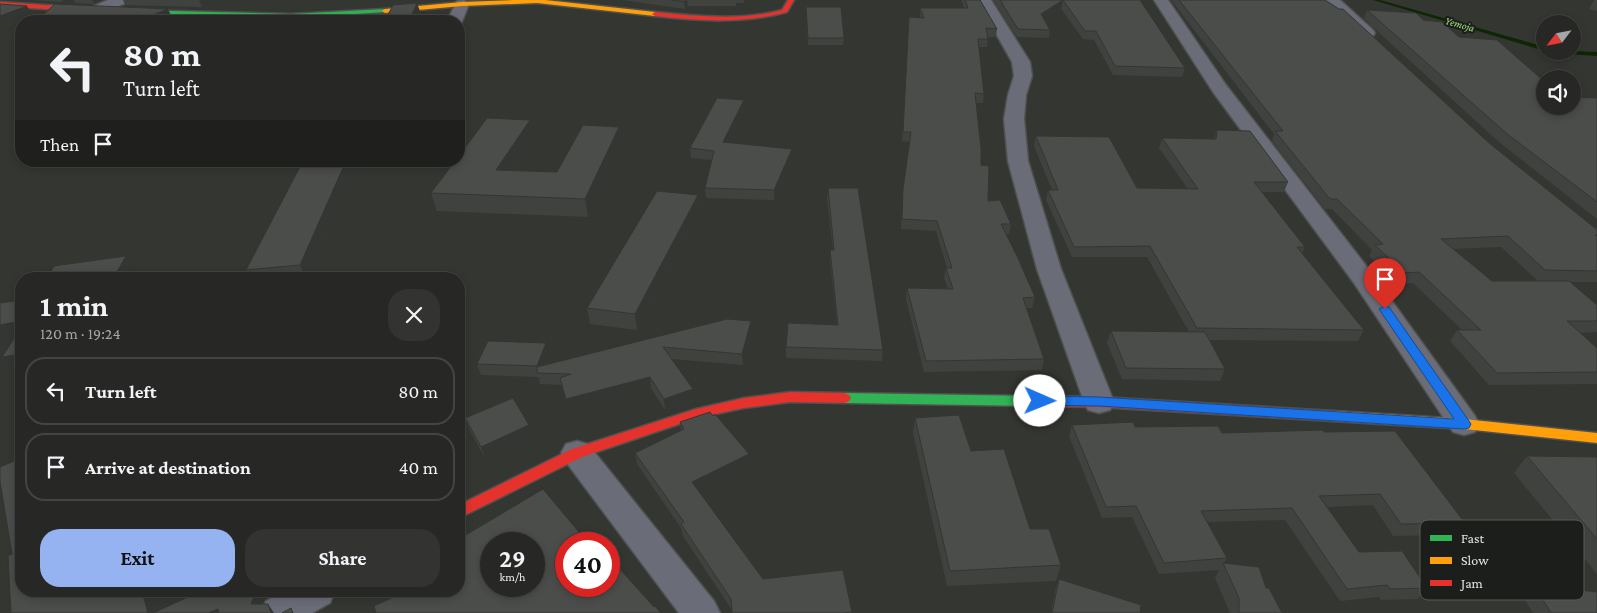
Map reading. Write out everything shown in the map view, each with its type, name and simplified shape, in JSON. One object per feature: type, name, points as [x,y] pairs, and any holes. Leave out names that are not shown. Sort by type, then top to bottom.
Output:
[{"type":"street","points":[[94,10],[121,0]]},
{"type":"street","points":[[0,4],[94,10],[300,15],[344,14],[537,0],[632,12],[725,18],[773,15],[785,11],[791,0]]},
{"type":"street","points":[[984,0],[1021,62],[1023,76],[1017,96],[1014,119],[1018,161],[1049,269],[1099,402]]},
{"type":"street","points":[[1161,0],[1183,37],[1218,86],[1396,324],[1464,424]]},
{"type":"street","points":[[1331,0],[1383,48]]},
{"type":"street","points":[[457,15],[462,4]]},
{"type":"street","points":[[465,509],[577,453],[696,414],[744,403],[790,397],[1099,402],[1464,424],[1597,438]]},
{"type":"street","points":[[577,453],[701,613]]},
{"type":"street","points":[[279,613],[307,597]]},
{"type":"building","points":[[965,0],[980,0],[997,29],[986,28],[988,39],[978,39],[984,94],[975,93],[981,165],[989,166],[988,201],[1000,200],[1011,224],[1001,224],[1035,297],[1023,298],[1044,359],[926,361],[907,288],[953,289],[946,268],[952,268],[937,221],[902,219],[903,189],[911,132],[903,132],[909,17],[924,18],[920,8],[968,8]]},
{"type":"building","points":[[1000,0],[1063,0],[1041,14],[1050,30],[1018,29]]},
{"type":"building","points":[[1063,0],[1140,0],[1185,68],[1115,66],[1096,31],[1085,31]]},
{"type":"building","points":[[1179,0],[1325,0],[1339,9],[1343,9],[1489,143],[1597,228],[1597,235],[1595,235],[1597,236],[1597,271],[1545,270],[1508,236],[1441,239],[1492,281],[1569,281],[1597,305],[1597,321],[1567,321],[1597,348],[1597,372],[1497,373],[1457,330],[1481,330],[1419,272],[1404,273],[1375,245],[1383,244],[1337,199],[1330,199],[1275,131],[1283,131]]},
{"type":"building","points":[[417,3],[412,15],[388,15],[393,5]]},
{"type":"building","points":[[0,4],[27,6],[0,16]]},
{"type":"building","points":[[55,4],[168,9],[152,15],[43,15]]},
{"type":"building","points":[[806,7],[841,7],[844,38],[808,38]]},
{"type":"building","points":[[1367,10],[1416,13],[1423,20],[1442,22],[1459,37],[1497,40],[1536,74],[1536,115],[1581,115],[1581,97],[1597,98],[1597,202],[1506,133]]},
{"type":"building","points":[[717,98],[744,100],[723,142],[792,149],[774,190],[705,188],[714,151],[690,148]]},
{"type":"building","points":[[487,118],[530,120],[496,170],[557,172],[583,125],[619,127],[585,199],[431,193],[450,167],[465,167],[465,148]]},
{"type":"building","points":[[1217,130],[1250,131],[1288,182],[1254,182],[1305,247],[1297,247],[1364,330],[1197,328],[1150,246],[1074,247],[1048,190],[1058,190],[1036,136],[1109,137],[1137,188],[1198,189],[1162,138],[1216,139]]},
{"type":"building","points":[[300,167],[343,167],[300,265],[246,270]]},
{"type":"building","points":[[828,188],[858,188],[883,350],[786,347],[788,323],[838,325],[830,250],[834,250]]},
{"type":"building","points":[[657,191],[698,195],[635,314],[587,308]]},
{"type":"building","points":[[126,256],[117,272],[50,272],[54,266]]},
{"type":"building","points":[[15,301],[15,322],[0,325],[0,303]]},
{"type":"building","points":[[727,319],[751,321],[742,354],[663,347],[693,389],[664,399],[650,377],[566,399],[560,378],[571,374],[537,373],[537,367]]},
{"type":"building","points":[[1111,331],[1205,332],[1225,369],[1126,368]]},
{"type":"building","points":[[15,337],[15,355],[2,357]]},
{"type":"building","points":[[488,341],[546,343],[537,366],[477,364]]},
{"type":"building","points":[[513,398],[529,425],[481,447],[465,418]]},
{"type":"building","points":[[710,412],[713,416],[715,414],[749,454],[692,482],[763,579],[843,570],[852,612],[732,613],[731,599],[681,524],[684,522],[635,453],[684,429],[680,422]]},
{"type":"building","points":[[959,415],[971,451],[1004,449],[1030,529],[1049,529],[1061,565],[950,571],[915,418]]},
{"type":"building","points":[[1133,422],[1135,427],[1218,426],[1222,433],[1323,430],[1324,432],[1395,431],[1463,520],[1420,520],[1420,524],[1401,524],[1380,494],[1319,496],[1359,552],[1402,551],[1420,578],[1420,588],[1390,589],[1387,585],[1347,589],[1292,508],[1201,511],[1227,558],[1164,563],[1136,506],[1106,507],[1072,425]]},
{"type":"building","points":[[1527,456],[1597,457],[1597,539],[1584,524],[1584,520],[1581,520]]},
{"type":"building","points":[[15,461],[15,597],[144,597],[148,613],[11,613],[8,556],[12,554],[0,481],[0,467]]},
{"type":"building","points":[[543,489],[579,532],[555,532],[555,597],[620,597],[620,569],[661,613],[376,613],[374,606],[394,597],[465,597],[465,535]]},
{"type":"building","points":[[1223,563],[1259,567],[1266,588],[1269,588],[1282,613],[1239,613],[1239,598]]},
{"type":"building","points":[[1059,579],[1141,605],[1140,613],[1052,613]]},
{"type":"building","points":[[1584,591],[1597,592],[1597,613],[1551,613],[1543,600],[1584,600]]},
{"type":"building","points":[[188,597],[254,597],[251,604],[268,604],[271,613],[219,613],[218,609],[208,613],[153,613]]},
{"type":"building","points":[[291,608],[293,613],[282,613]]},
{"type":"waterway","name":"Yemoja","points":[[1375,0],[1536,46]]},
{"type":"waterway","name":"Yemoja","points":[[1581,53],[1597,54]]},
{"type":"traffic: fast","points":[[310,15],[385,11]]},
{"type":"traffic: fast","points":[[132,12],[251,15]]},
{"type":"traffic: fast","points":[[845,398],[1037,401]]},
{"type":"traffic: slow","points":[[385,11],[462,4],[537,1],[655,14]]},
{"type":"traffic: slow","points":[[1333,416],[1464,424],[1597,438]]},
{"type":"traffic: jam","points":[[655,14],[703,18],[755,17],[785,11],[791,0]]},
{"type":"traffic: jam","points":[[0,4],[89,10]]},
{"type":"traffic: jam","points":[[465,509],[577,453],[696,414],[744,403],[790,397],[845,398]]},
{"type":"traffic: jam","points":[[1037,401],[1099,402],[1333,416]]},
{"type":"route","points":[[1040,401],[1099,402],[1464,424],[1385,309]]}]
